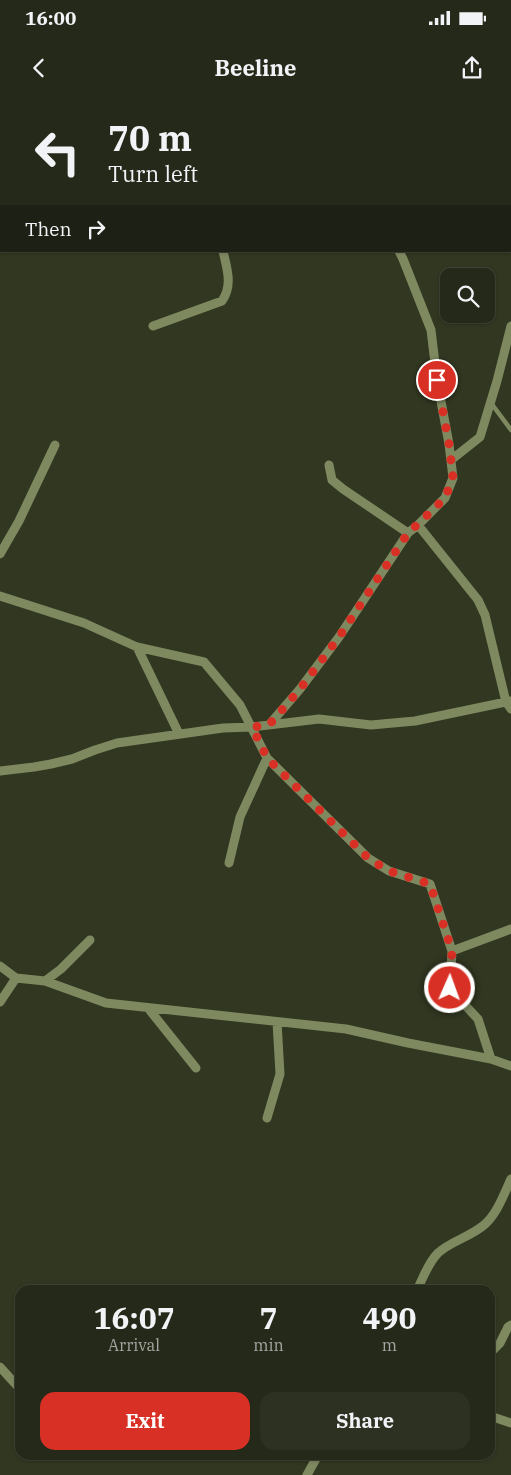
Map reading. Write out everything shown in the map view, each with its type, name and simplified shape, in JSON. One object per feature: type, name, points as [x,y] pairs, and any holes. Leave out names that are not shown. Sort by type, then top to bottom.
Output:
[{"type":"street","points":[[153,326],[222,301],[228,292],[228,276],[223,252]]},
{"type":"street","points":[[269,725],[300,689],[339,637],[408,533],[445,498],[453,478],[431,330],[399,252]]},
{"type":"street","points":[[451,460],[480,437],[511,326]]},
{"type":"street","points":[[0,554],[19,521],[56,445]]},
{"type":"street","points":[[329,465],[332,480],[408,533]]},
{"type":"street","points":[[0,771],[34,768],[117,743],[223,728],[252,727],[319,719],[370,725],[415,721],[509,704],[485,615],[478,600],[418,524]]},
{"type":"street","points":[[0,597],[84,624],[137,647],[204,662],[240,706],[267,758],[368,858],[389,871],[430,884],[452,951],[450,988],[478,1019],[491,1059]]},
{"type":"street","points":[[137,647],[179,734]]},
{"type":"street","points":[[229,863],[240,817],[267,758]]},
{"type":"street","points":[[452,951],[511,928]]},
{"type":"street","points":[[45,981],[90,940]]},
{"type":"street","points":[[0,966],[16,978],[45,981],[106,1003],[346,1029],[491,1059],[511,1066]]},
{"type":"street","points":[[0,1002],[16,978]]},
{"type":"street","points":[[148,1008],[196,1068]]},
{"type":"street","points":[[267,1118],[280,1074],[278,1022]]},
{"type":"street","points":[[419,1285],[430,1262],[438,1253],[468,1236],[488,1221],[496,1210],[511,1179]]},
{"type":"street","points":[[495,1348],[511,1325]]},
{"type":"street","points":[[0,1367],[15,1384]]},
{"type":"street","points":[[495,1418],[511,1423]]},
{"type":"street","points":[[307,1475],[315,1460]]},
{"type":"lane","points":[[491,402],[511,430]]},
{"type":"route","points":[[437,380],[449,444],[453,478],[445,498],[408,533],[339,637],[300,689],[269,725],[252,727],[267,758],[368,858],[389,871],[430,884],[452,951],[450,988]]}]
